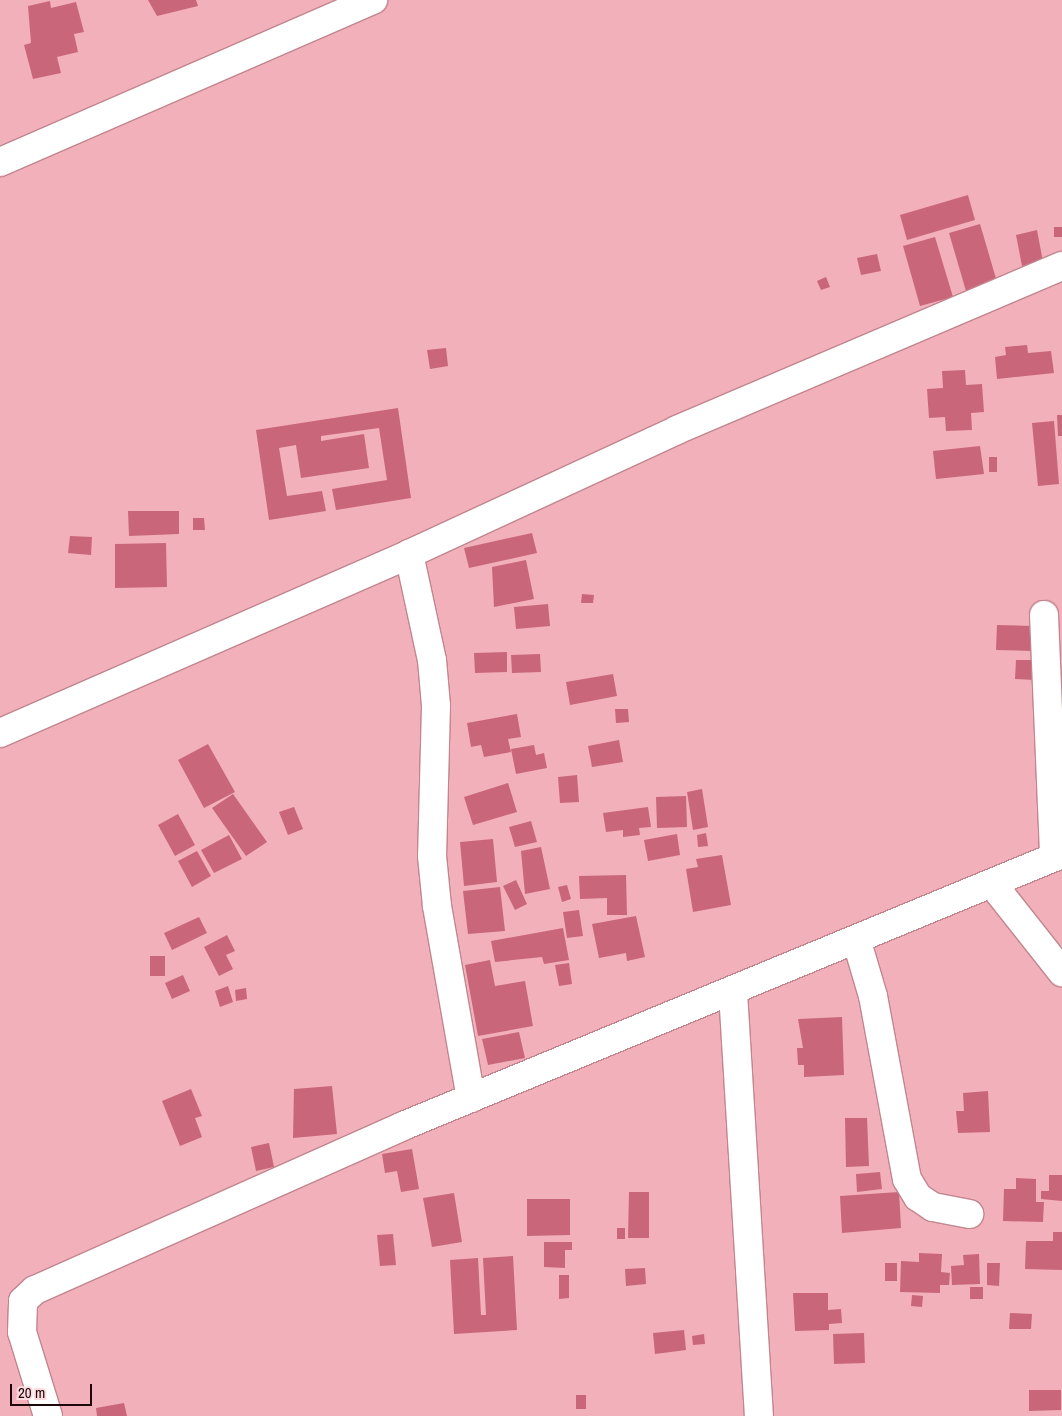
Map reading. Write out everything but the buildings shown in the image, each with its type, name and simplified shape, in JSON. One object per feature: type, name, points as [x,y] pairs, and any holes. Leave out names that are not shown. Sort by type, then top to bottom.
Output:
[{"type":"street","points":[[0,162],[373,0]]},
{"type":"street","points":[[0,733],[409,554],[685,426],[1062,266]]},
{"type":"street","points":[[409,554],[432,660],[436,706],[432,856],[437,906],[471,1098]]},
{"type":"street","points":[[48,1416],[22,1332],[23,1301],[35,1290],[471,1098],[994,886],[1058,856],[1044,615]]},
{"type":"street","points":[[994,886],[1062,972]]},
{"type":"street","points":[[856,942],[872,996],[907,1179],[918,1197],[933,1207],[969,1214]]},
{"type":"street","points":[[733,992],[759,1416]]}]
